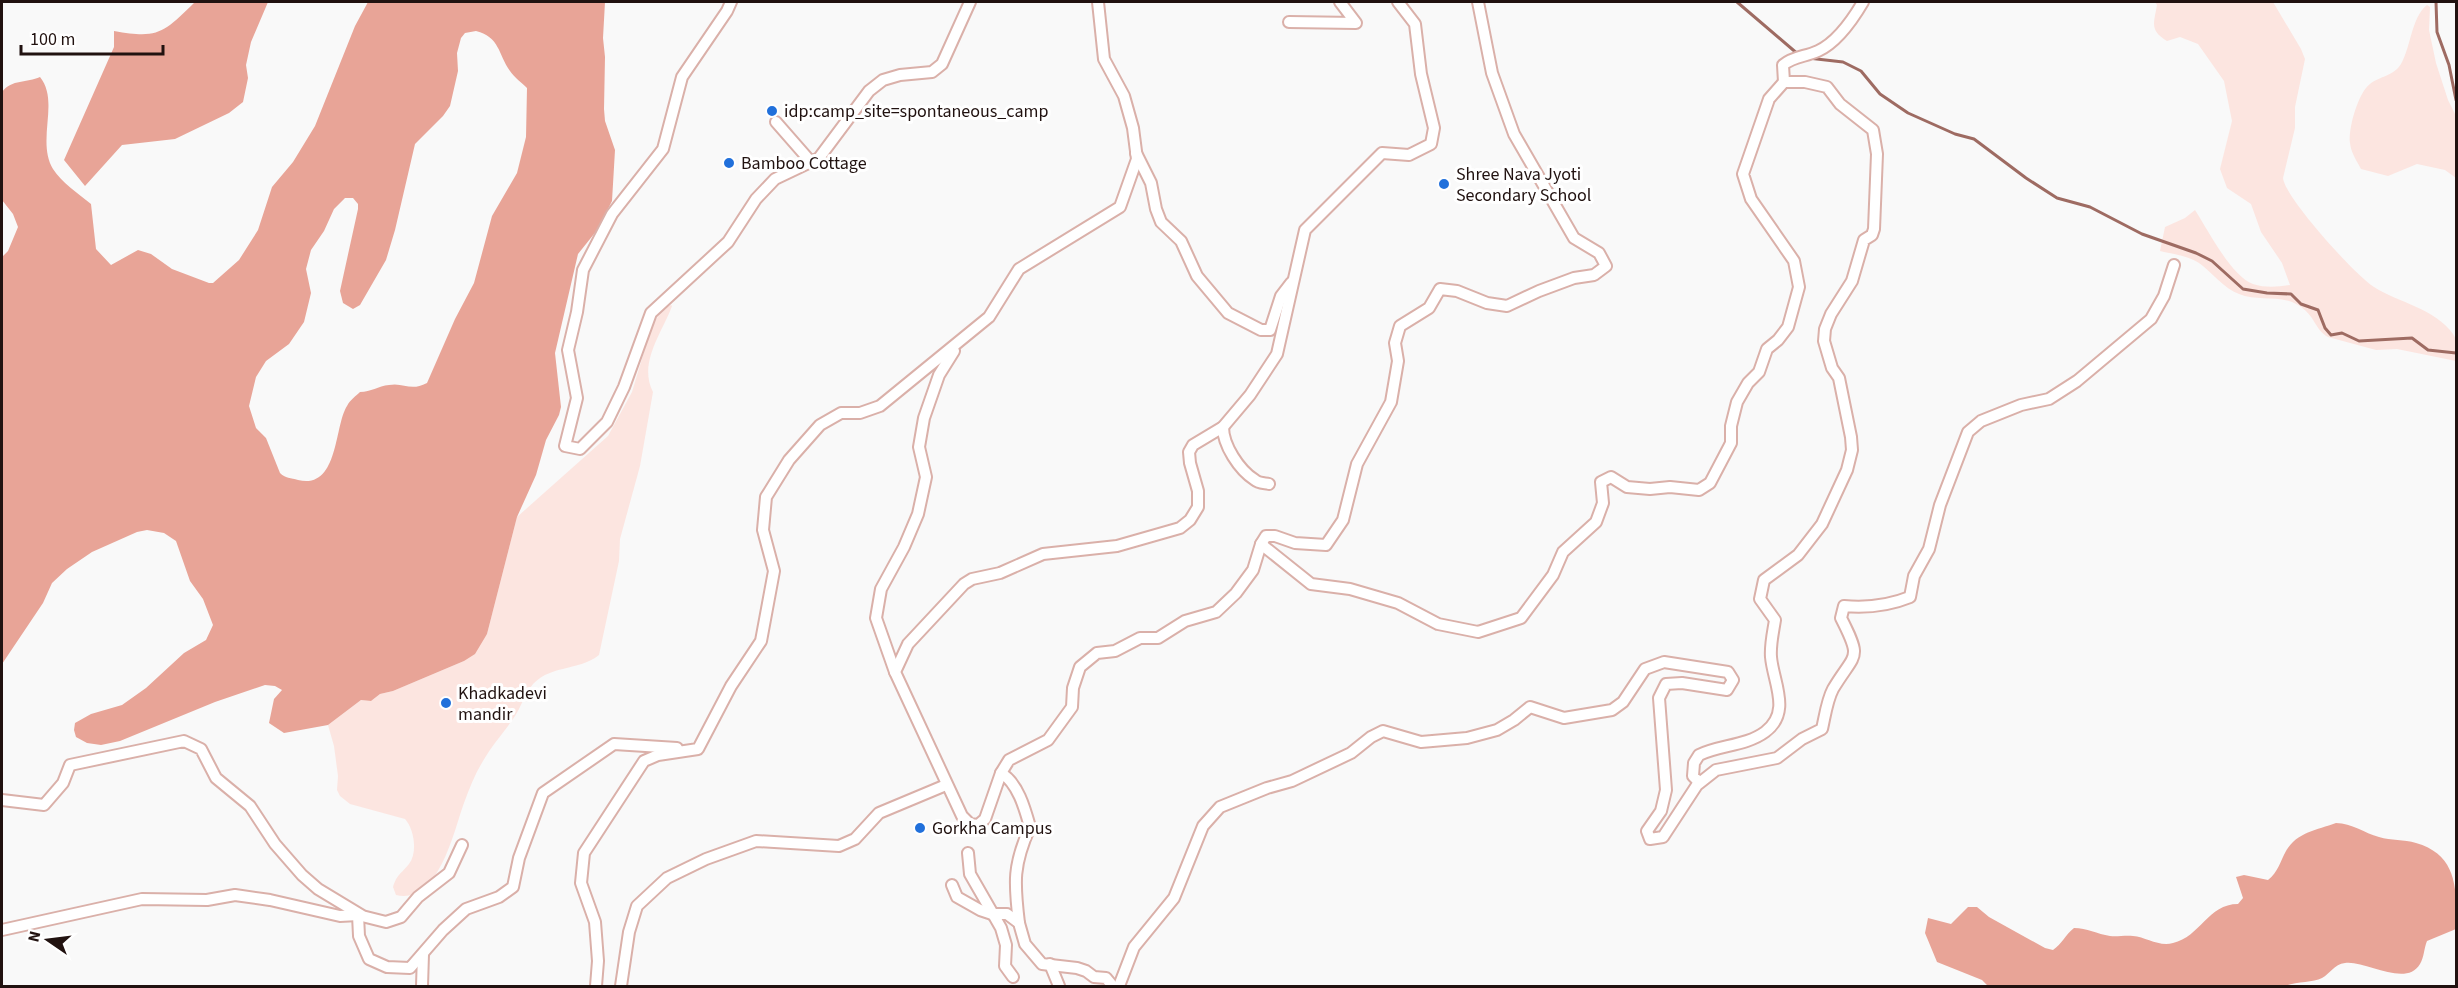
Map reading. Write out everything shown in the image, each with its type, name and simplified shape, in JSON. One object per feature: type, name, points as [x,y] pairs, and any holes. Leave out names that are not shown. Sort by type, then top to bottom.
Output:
[{"type":"street","points":[[730,2],[727,11],[682,77],[663,149],[612,214],[583,270],[577,312],[568,350],[577,398],[565,446],[580,449],[607,422],[624,387],[651,313],[728,242],[756,199],[775,179],[819,158],[869,91],[883,80],[900,75],[932,72],[942,64],[970,2]]},
{"type":"street","points":[[698,749],[731,686],[761,641],[774,571],[763,530],[766,497],[789,460],[820,425],[841,413],[860,413],[880,406],[989,317],[1019,269],[1120,207],[1137,159],[1133,128],[1124,96],[1104,58],[1098,2]]},
{"type":"street","points":[[1289,22],[1356,23],[1340,2]]},
{"type":"street","points":[[895,672],[908,644],[964,584],[972,579],[1000,573],[1043,554],[1118,546],[1180,528],[1190,520],[1198,507],[1198,491],[1189,452],[1193,446],[1223,427],[1250,395],[1277,354],[1305,230],[1382,153],[1409,155],[1431,144],[1434,128],[1421,74],[1415,24],[1398,2]]},
{"type":"street","points":[[966,337],[950,356],[939,375],[924,418],[919,447],[926,477],[918,514],[904,547],[881,589],[876,618],[895,672],[946,785],[962,816],[970,824],[978,825],[986,819],[1001,773],[1009,760],[1048,740],[1072,707],[1073,688],[1080,667],[1097,653],[1115,651],[1140,638],[1158,638],[1185,621],[1216,612],[1236,593],[1252,570],[1266,536],[1275,536],[1295,543],[1326,545],[1343,520],[1357,464],[1391,402],[1398,361],[1395,343],[1400,326],[1429,308],[1440,289],[1457,291],[1487,303],[1507,306],[1574,278],[1594,275],[1606,266],[1599,253],[1574,238],[1514,134],[1492,73],[1478,2]]},
{"type":"street","points":[[1261,544],[1311,584],[1350,589],[1398,603],[1438,624],[1478,632],[1521,618],[1552,575],[1563,552],[1596,522],[1603,503],[1601,482],[1611,477],[1627,487],[1699,490],[1710,483],[1731,443],[1737,402],[1748,383],[1759,372],[1767,349],[1788,327],[1799,287],[1794,261],[1752,199],[1743,174],[1769,99],[1784,82],[1783,65],[1792,58],[1819,51],[1838,36],[1863,2]]},
{"type":"street","points":[[1699,782],[1693,776],[1694,763],[1699,755],[1755,737],[1766,731],[1774,722],[1780,698],[1770,648],[1775,620],[1760,599],[1760,588],[1764,580],[1798,555],[1822,524],[1847,470],[1852,450],[1839,378],[1832,368],[1824,341],[1831,314],[1852,281],[1864,240],[1872,235],[1874,230],[1877,154],[1873,130],[1840,104],[1827,87],[1805,82],[1784,82]]},
{"type":"street","points":[[776,122],[811,162]]},
{"type":"street","points":[[1136,153],[1151,183],[1161,222],[1181,241],[1197,276],[1228,313],[1261,330],[1270,330],[1281,296],[1293,280]]},
{"type":"street","points":[[1119,987],[1134,947],[1174,898],[1203,826],[1220,807],[1267,788],[1292,781],[1351,753],[1371,737],[1383,731],[1420,741],[1467,738],[1497,730],[1530,707],[1564,718],[1612,710],[1623,702],[1645,669],[1664,662],[1728,672],[1732,680],[1726,690],[1682,682],[1666,684],[1659,698],[1666,790],[1661,811],[1647,831],[1650,839],[1663,837],[1699,782],[1716,770],[1777,758],[1802,739],[1821,729],[1832,690],[1851,665],[1855,652],[1852,639],[1841,618],[1844,606],[1872,607],[1910,597],[1914,576],[1929,549],[1940,505],[1968,432],[1981,421],[2021,405],[2049,399],[2077,381],[2151,319],[2164,296],[2174,265]]},
{"type":"street","points":[[1223,427],[1223,438],[1237,461],[1256,481],[1269,484]]},
{"type":"street","points":[[2,800],[44,805],[63,783],[70,765],[184,741],[201,749],[216,778],[250,806],[275,844],[302,875],[334,900],[361,916]]},
{"type":"street","points":[[361,916],[359,936],[369,959],[387,967],[410,968],[443,930],[466,909],[499,897],[513,886],[519,858],[543,793],[614,744],[698,749]]},
{"type":"street","points":[[596,987],[598,961],[595,922],[581,883],[584,853],[644,761],[658,755],[698,749]]},
{"type":"street","points":[[1001,773],[1008,777],[1014,787],[1025,808],[1030,827],[1018,852],[1014,884],[1019,923],[1026,944],[1034,957],[1042,964],[1086,970],[1094,977],[1106,978],[1111,984],[1110,987]]},
{"type":"street","points":[[621,987],[629,932],[637,906],[667,878],[706,859],[756,841],[839,846],[855,839],[879,813],[946,785]]},
{"type":"street","points":[[2,930],[142,899],[207,900],[235,896],[270,900],[340,916],[361,916],[386,922],[401,917],[418,897],[448,873],[462,845]]},
{"type":"street","points":[[968,853],[970,874],[994,913],[1006,945],[1005,966],[1013,977]]},
{"type":"street","points":[[952,885],[957,897],[980,910],[1007,914],[1019,923]]},
{"type":"street","points":[[422,987],[423,953]]},
{"type":"street","points":[[1050,964],[1059,987]]},
{"type":"shaded area","points":[[195,2],[268,2],[251,42],[246,65],[248,78],[243,102],[229,113],[175,139],[122,145],[85,186],[64,160],[114,47],[114,31],[151,34],[167,27]]},
{"type":"shaded area","points":[[368,2],[605,2],[604,109],[605,121],[615,150],[612,201],[598,229],[578,254],[555,353],[561,407],[546,440],[536,475],[517,517],[487,634],[475,654],[464,661],[393,691],[380,694],[371,701],[361,700],[328,725],[284,733],[269,723],[274,699],[282,690],[275,686],[265,685],[215,702],[120,741],[101,745],[87,743],[76,737],[75,723],[91,714],[122,705],[146,688],[184,653],[206,640],[213,625],[203,599],[190,581],[176,541],[164,533],[147,530],[137,532],[92,552],[67,569],[52,583],[43,603],[2,664],[2,257],[8,251],[18,227],[13,214],[2,200],[2,92],[15,83],[40,77],[46,87],[48,98],[48,158],[61,179],[91,204],[96,249],[111,265],[138,250],[151,254],[172,269],[213,283],[239,260],[258,230],[272,187],[293,162],[315,126],[355,26]],"holes":[[[476,31],[494,42],[510,71],[527,88],[526,137],[517,173],[492,216],[474,283],[455,319],[427,383],[416,387],[389,385],[360,392],[347,406],[333,454],[321,475],[311,481],[286,477],[280,473],[266,438],[256,428],[249,406],[256,377],[266,361],[289,344],[304,322],[311,293],[306,269],[311,250],[324,231],[334,209],[345,198],[353,198],[358,204],[358,209],[340,291],[343,303],[353,309],[360,305],[386,260],[415,144],[450,106],[458,71],[457,53],[461,38],[465,33]]]},
{"type":"shaded area","points":[[2155,2],[2273,2],[2305,59],[2295,107],[2295,128],[2283,178],[2287,188],[2295,202],[2337,253],[2365,280],[2383,292],[2427,312],[2446,325],[2456,340],[2456,361],[2397,349],[2376,350],[2328,337],[2298,305],[2284,300],[2254,298],[2239,294],[2228,288],[2195,261],[2160,251],[2165,227],[2185,218],[2195,210],[2236,272],[2253,284],[2276,287],[2290,285],[2282,263],[2261,232],[2251,204],[2227,188],[2220,169],[2232,121],[2224,81],[2198,44],[2180,37],[2167,41],[2157,33],[2154,26],[2157,5]]},
{"type":"shaded area","points":[[2427,5],[2430,7],[2429,30],[2436,63],[2448,100],[2456,116],[2456,178],[2445,170],[2417,164],[2388,176],[2361,169],[2350,143],[2358,103],[2370,84],[2395,71],[2401,64],[2414,25]]},
{"type":"shaded area","points":[[671,305],[650,359],[649,381],[653,392],[640,466],[620,539],[619,561],[599,655],[582,664],[545,675],[530,688],[515,716],[490,749],[477,771],[449,847],[434,877],[423,889],[411,895],[396,895],[393,887],[412,859],[414,841],[411,829],[405,819],[350,804],[340,796],[337,790],[338,776],[334,746],[328,725],[361,700],[371,701],[380,694],[393,691],[464,661],[487,634],[517,517],[608,436],[632,392],[652,325],[664,308]]},
{"type":"shaded area","points":[[2336,823],[2384,838],[2416,843],[2440,856],[2447,865],[2455,888],[2456,929],[2427,941],[2421,962],[2414,971],[2405,974],[2395,973],[2345,963],[2338,965],[2318,980],[2285,986],[1988,986],[1982,980],[1937,962],[1925,933],[1928,918],[1951,924],[1968,907],[1977,907],[1989,917],[2045,948],[2053,950],[2074,928],[2110,936],[2133,936],[2163,944],[2173,943],[2182,940],[2219,909],[2238,904],[2243,898],[2236,877],[2244,875],[2268,880],[2277,870],[2286,851],[2296,840],[2308,832]]},
{"type":"waterway","points":[[1737,2],[1799,55]]},
{"type":"waterway","points":[[2436,2],[2437,32],[2449,65],[2456,100]]},
{"type":"waterway","points":[[1808,58],[1843,62],[1861,71],[1880,94],[1908,113],[1955,134],[1974,139],[2057,198],[2090,207],[2142,234],[2212,261],[2243,289],[2291,294],[2301,304],[2318,310],[2325,328],[2331,335],[2342,333],[2359,341],[2412,338],[2428,350],[2456,353]]},
{"type":"place","name":"idp:camp_site=spontaneous_camp","points":[[772,111]]},
{"type":"place","name":"Bamboo Cottage","points":[[729,163]]},
{"type":"place","name":"Shree Nava Jyoti Secondary School","points":[[1444,184]]},
{"type":"place","name":"Khadkadevi mandir","points":[[446,703]]},
{"type":"place","name":"Gorkha Campus","points":[[920,828]]}]
